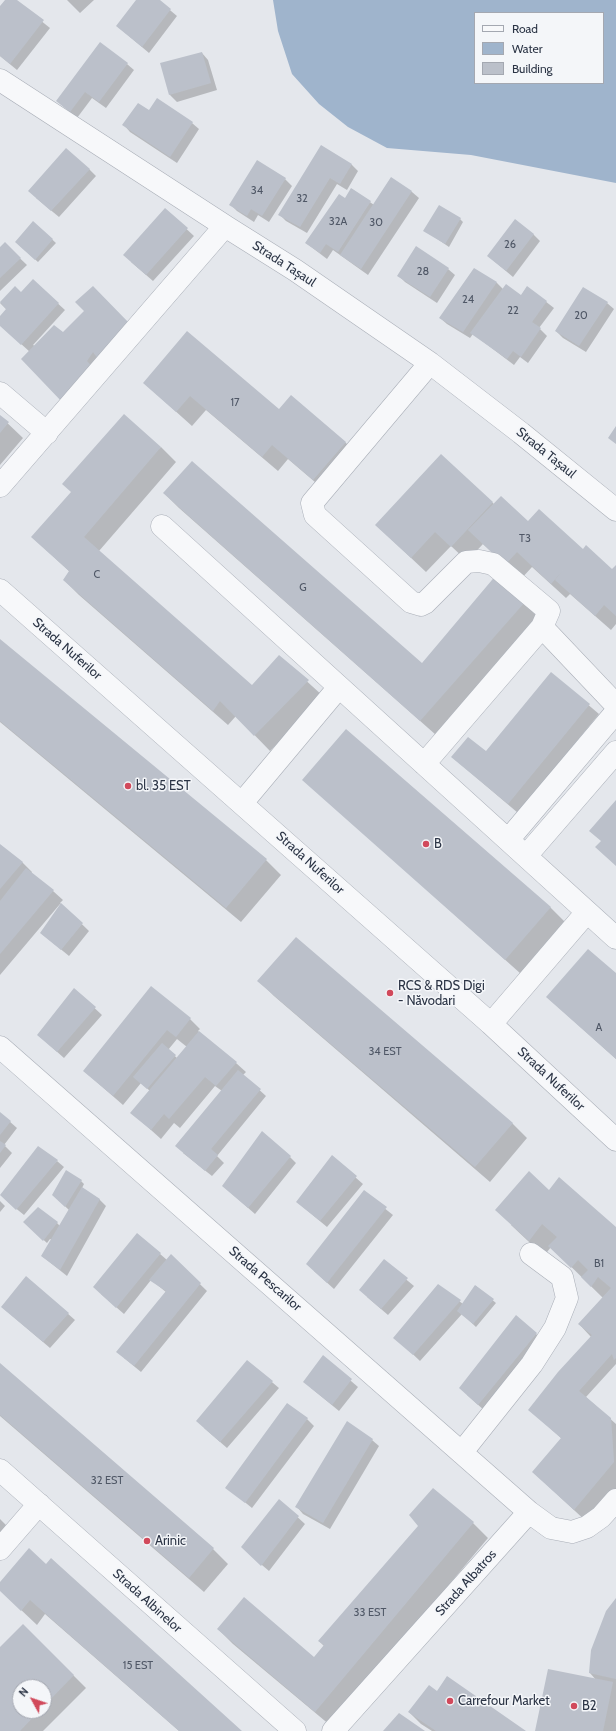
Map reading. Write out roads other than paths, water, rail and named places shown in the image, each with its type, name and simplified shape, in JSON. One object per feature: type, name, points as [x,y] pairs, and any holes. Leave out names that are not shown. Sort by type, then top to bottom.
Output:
[{"type":"street","name":"Strada Tașaul","points":[[0,80],[295,270],[430,363],[521,433],[616,510]]},
{"type":"street","points":[[0,486],[225,226]]},
{"type":"street","points":[[424,764],[542,627],[549,611],[493,564],[479,561],[466,562],[425,603],[421,605],[411,602],[315,515],[312,503],[430,363]]},
{"type":"street","points":[[0,393],[47,433]]},
{"type":"street","points":[[162,526],[616,938]]},
{"type":"street","name":"Strada Nuferilor","points":[[0,590],[491,1024],[616,1140]]},
{"type":"street","points":[[542,627],[616,705]]},
{"type":"street","points":[[242,803],[339,687]]},
{"type":"street","points":[[508,840],[616,712]]},
{"type":"street","points":[[526,856],[616,752]]},
{"type":"street","points":[[491,1024],[587,912]]},
{"type":"street","name":"Strada Pescarilor","points":[[0,1047],[529,1512]]},
{"type":"street","points":[[462,1452],[532,1364],[555,1328],[567,1298],[562,1277],[531,1254]]},
{"type":"street","name":"Strada Albinelor","points":[[0,1470],[295,1731]]},
{"type":"street","points":[[529,1512],[551,1528],[572,1532],[587,1527],[602,1517],[616,1500]]},
{"type":"street","points":[[0,1549],[39,1504]]},
{"type":"street","name":"Strada Albatros","points":[[333,1731],[529,1512]]},
{"type":"water","points":[[273,0],[616,0],[616,183],[471,155],[387,148],[348,127],[319,104],[292,74],[278,31]]},
{"type":"place","name":"bl. 35 EST","points":[[128,786]]},
{"type":"place","name":"B","points":[[426,844]]},
{"type":"place","name":"RCS & RDS Digi - Năvodari","points":[[390,993]]},
{"type":"place","name":"Arinic","points":[[147,1541]]},
{"type":"place","name":"Carrefour Market","points":[[450,1701]]},
{"type":"place","name":"B2","points":[[574,1706]]}]
